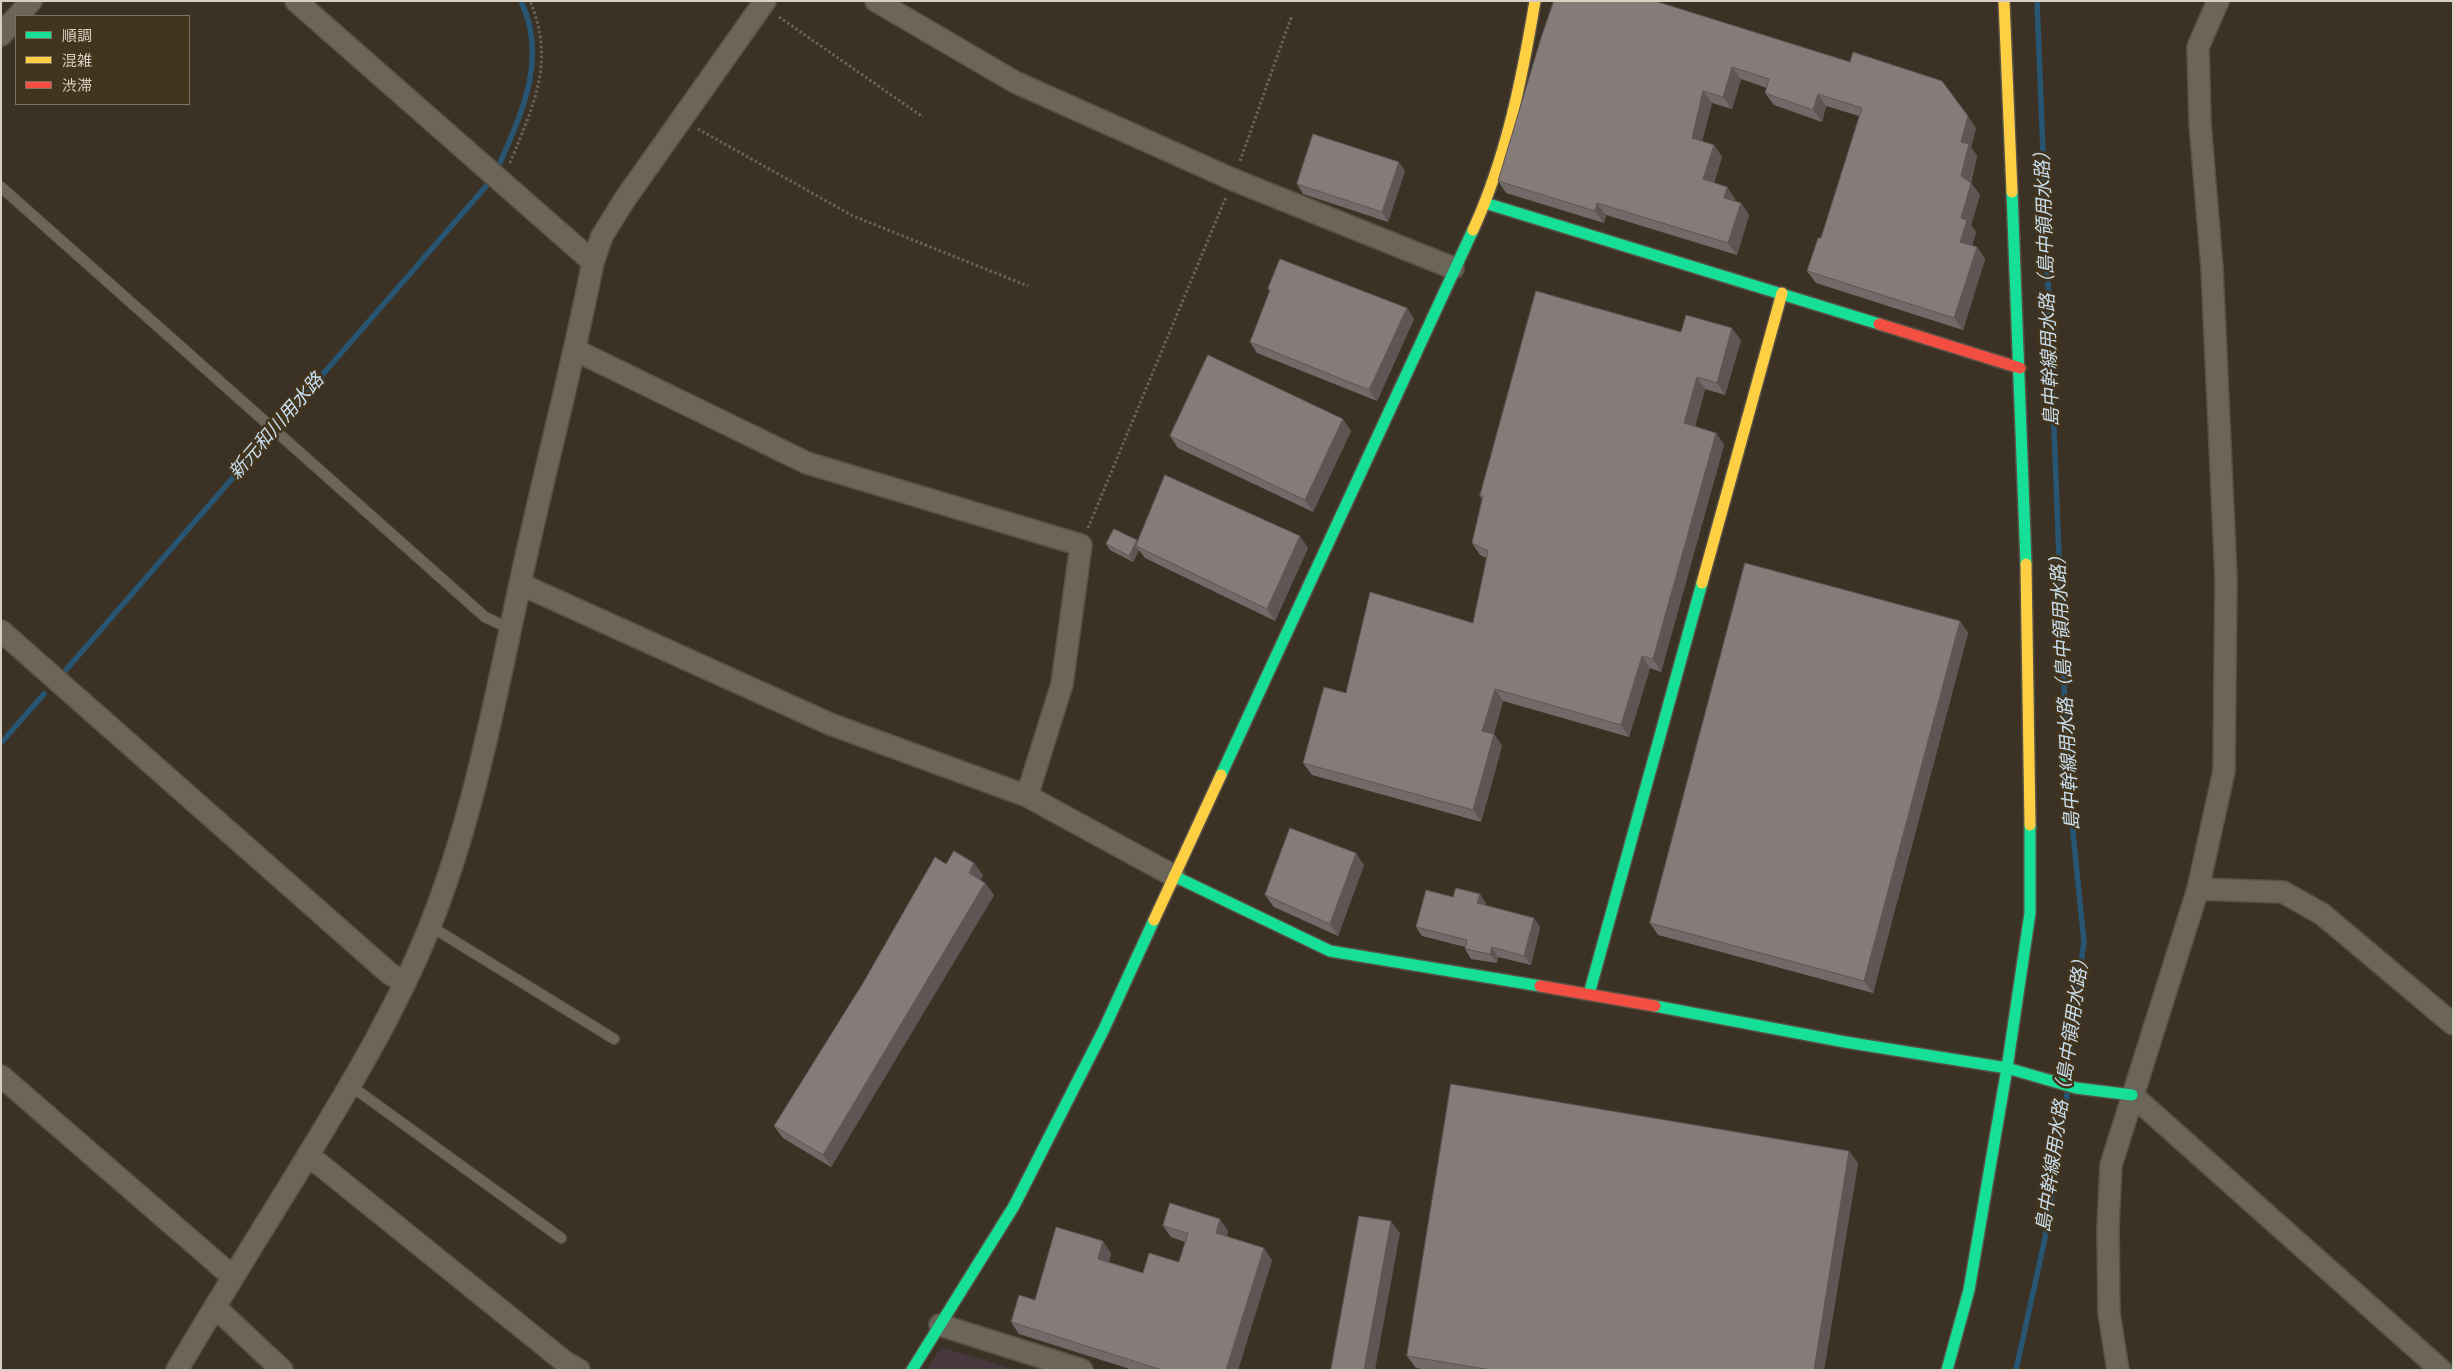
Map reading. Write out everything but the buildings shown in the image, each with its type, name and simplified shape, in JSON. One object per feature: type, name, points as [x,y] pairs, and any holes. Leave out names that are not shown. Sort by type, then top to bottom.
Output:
[{"type":"street","points":[[19,15],[31,1]]},
{"type":"street","points":[[296,1],[594,262]]},
{"type":"street","points":[[876,1],[1015,82],[1234,180],[1453,268]]},
{"type":"street","points":[[912,1370],[1014,1206],[1103,1031],[1453,268],[1485,203],[1520,84],[1535,1]]},
{"type":"street","points":[[1947,1370],[1969,1290],[2007,1068],[2030,913],[2029,682],[2020,368],[2004,1]]},
{"type":"street","points":[[2118,1370],[2110,1313],[2108,1228],[2111,1165],[2198,889],[2224,771],[2226,578],[2212,268],[2200,123],[2198,47],[2218,1]]},
{"type":"street","points":[[177,1370],[232,1277],[351,1086],[405,982],[430,926],[462,831],[490,731],[520,584],[594,262],[602,236],[680,119],[763,3]]},
{"type":"street","points":[[1,35],[15,19]]},
{"type":"street","points":[[1485,203],[1782,293],[2020,368]]},
{"type":"street","points":[[1589,994],[1782,293]]},
{"type":"street","points":[[575,350],[807,464],[1081,545],[1062,684],[1027,796]]},
{"type":"street","points":[[520,584],[830,724],[1027,796],[1174,876],[1330,951],[1589,994],[1845,1042],[2007,1068],[2076,1088],[2132,1095],[2442,1370]]},
{"type":"street","points":[[1,631],[390,974],[405,982]]},
{"type":"street","points":[[2198,889],[2283,892],[2322,914],[2453,1024]]},
{"type":"street","points":[[1,1076],[232,1277]]},
{"type":"street","points":[[308,1155],[560,1357],[579,1370]]},
{"type":"street","points":[[215,1307],[282,1370]]},
{"type":"street","points":[[940,1325],[1082,1370]]},
{"type":"lane","points":[[1,187],[485,617],[512,629]]},
{"type":"lane","points":[[430,926],[614,1039]]},
{"type":"lane","points":[[351,1086],[561,1238]]},
{"type":"path","points":[[502,181],[530,112],[539,83],[542,54],[541,28],[530,1]]},
{"type":"path","points":[[763,3],[923,118]]},
{"type":"path","points":[[1081,545],[1234,180],[1292,15]]},
{"type":"path","points":[[680,119],[853,216],[1028,286]]},
{"type":"shaded area","points":[[941,1347],[1016,1370],[927,1370]]},
{"type":"waterway","name":"新元和川用水路","points":[[499,165],[523,105],[529,85],[532,64],[529,22],[521,1]]},
{"type":"waterway","name":"島中幹線用水路（島中領用水路）","points":[[2037,1],[2068,783],[2084,942],[2073,1022],[2068,1077]]},
{"type":"waterway","name":"新元和川用水路","points":[[65,671],[488,184]]},
{"type":"waterway","name":"新元和川用水路","points":[[1,743],[44,694]]},
{"type":"waterway","name":"島中幹線用水路（島中領用水路）","points":[[2016,1370],[2045,1238],[2067,1094]]},
{"type":"traffic: fast","points":[[2012,192],[2026,564]]},
{"type":"traffic: fast","points":[[1485,203],[1879,324]]},
{"type":"traffic: fast","points":[[1221,775],[1473,230]]},
{"type":"traffic: fast","points":[[1589,994],[1702,583]]},
{"type":"traffic: fast","points":[[1947,1370],[1969,1290],[2007,1068],[2030,913],[2030,825]]},
{"type":"traffic: fast","points":[[1174,876],[1330,951],[1540,986]]},
{"type":"traffic: fast","points":[[912,1370],[1014,1206],[1103,1031],[1154,920]]},
{"type":"traffic: fast","points":[[1655,1006],[1845,1042],[2007,1068],[2076,1088],[2132,1095]]},
{"type":"traffic: slow","points":[[1473,230],[1485,203],[1504,146],[1518,89],[1535,1]]},
{"type":"traffic: slow","points":[[2004,1],[2012,192]]},
{"type":"traffic: slow","points":[[1702,583],[1782,293]]},
{"type":"traffic: slow","points":[[2026,564],[2030,825]]},
{"type":"traffic: slow","points":[[1154,920],[1221,775]]},
{"type":"traffic: jam","points":[[1879,324],[2020,368]]},
{"type":"traffic: jam","points":[[1540,986],[1655,1006]]}]
